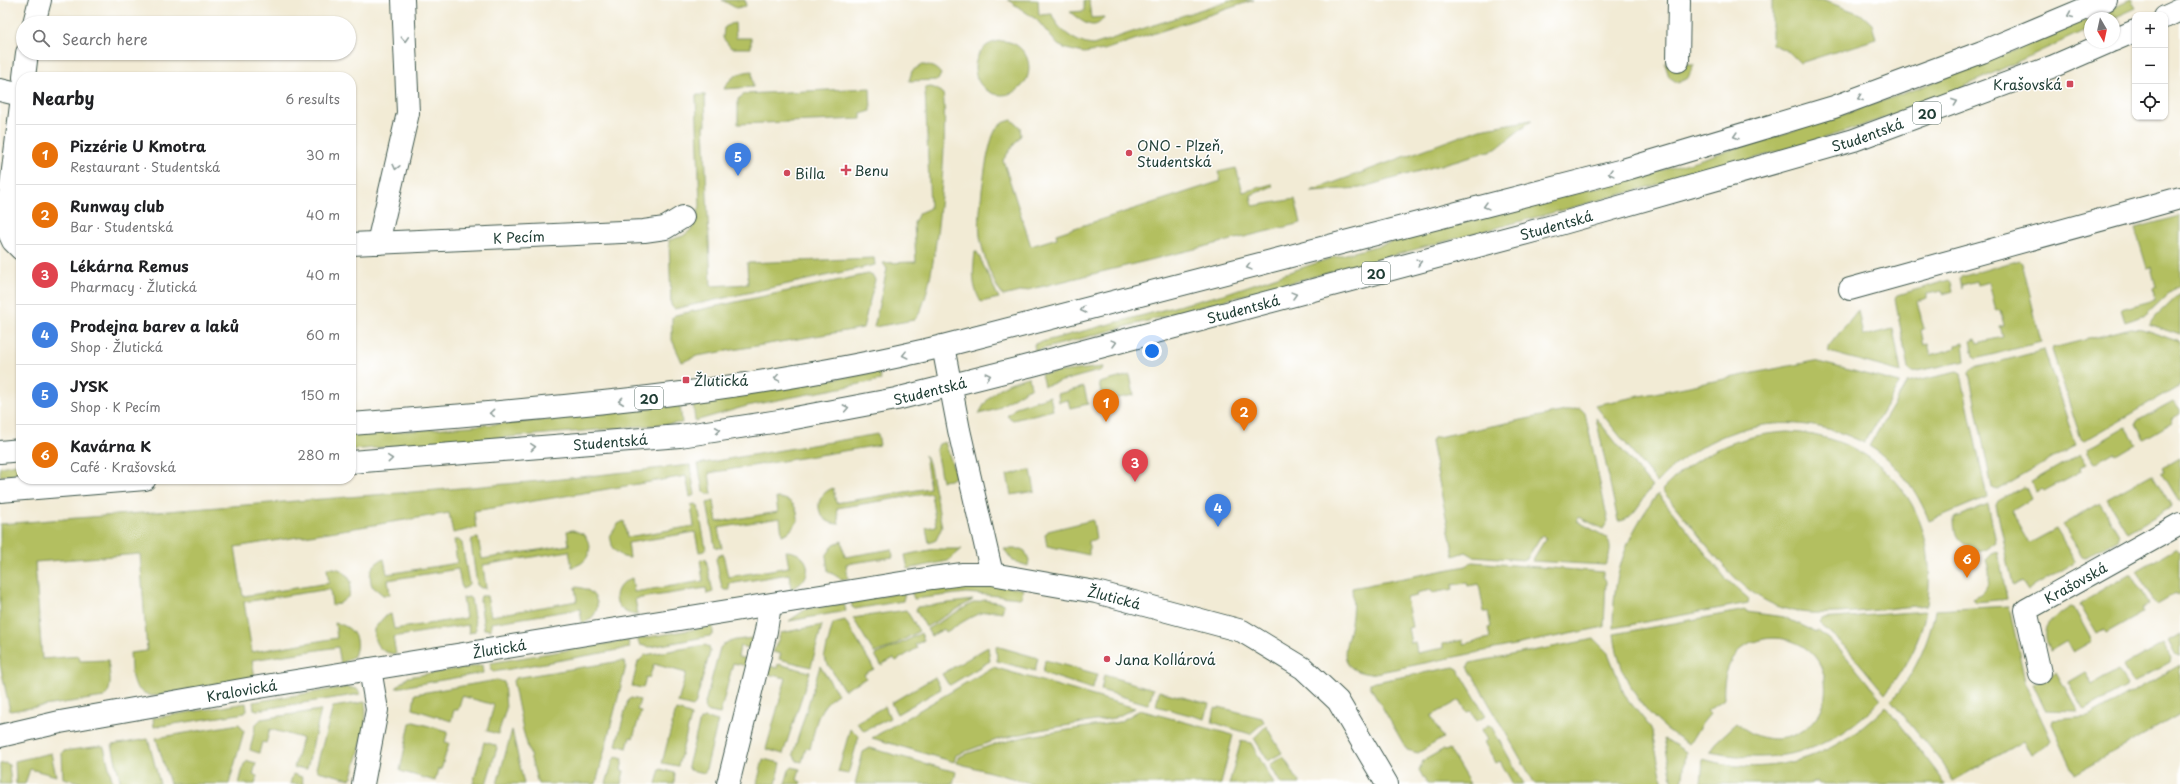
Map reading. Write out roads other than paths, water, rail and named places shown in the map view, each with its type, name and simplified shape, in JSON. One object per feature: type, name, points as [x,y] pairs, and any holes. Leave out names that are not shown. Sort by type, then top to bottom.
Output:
[{"type":"main road","points":[[36,16],[40,0]]},
{"type":"main road","points":[[378,243],[408,113],[403,0]]},
{"type":"main road","points":[[1678,61],[1679,0]]},
{"type":"main road","name":"20","points":[[356,424],[570,407],[659,397],[874,362],[943,346],[1630,168],[1834,107],[1975,54],[2106,0]]},
{"type":"main road","points":[[2168,16],[2180,10]]},
{"type":"main road","points":[[2120,37],[2132,32]]},
{"type":"main road","name":"Studentská","points":[[356,462],[680,436],[779,421],[896,399],[1557,225],[1854,140],[2054,66],[2095,48]]},
{"type":"main road","points":[[25,72],[26,60]]},
{"type":"main road","points":[[0,90],[16,94]]},
{"type":"main road","points":[[16,145],[6,226],[16,244]]},
{"type":"main road","points":[[1850,290],[2180,198]]},
{"type":"main road","name":"K Pecím","points":[[356,244],[644,231],[665,228],[683,217]]},
{"type":"main road","points":[[943,346],[950,386],[992,574]]},
{"type":"main road","points":[[0,452],[16,450]]},
{"type":"main road","points":[[0,491],[85,484]]},
{"type":"main road","name":"Krašovská","points":[[2040,673],[2026,610],[2180,524]]},
{"type":"main road","name":"Žlutická","points":[[370,669],[948,576],[992,574],[1096,592],[1242,631],[1303,668],[1338,701],[1387,784]]},
{"type":"main road","points":[[728,784],[766,631],[770,604]]},
{"type":"main road","points":[[363,784],[377,710],[370,669]]},
{"type":"main road","name":"Kralovická","points":[[0,736],[60,722],[370,669]]},
{"type":"place","name":"Krašovská","points":[[2070,84]]},
{"type":"place","name":"ONO - Plzeň, Studentská","points":[[1129,153]]},
{"type":"place","name":"Benu","points":[[846,170]]},
{"type":"place","name":"Billa","points":[[787,173]]},
{"type":"place","name":"JYSK","points":[[738,176]]},
{"type":"place","name":"Žlutická","points":[[686,380]]},
{"type":"place","name":"Pizzérie U Kmotra","points":[[1106,422]]},
{"type":"place","name":"Runway club","points":[[1244,431]]},
{"type":"place","name":"Lékárna Remus","points":[[1135,482]]},
{"type":"place","name":"Prodejna barev a laků","points":[[1218,527]]},
{"type":"place","name":"Kavárna K","points":[[1967,578]]},
{"type":"place","name":"Jana Kollárová","points":[[1107,659]]}]
